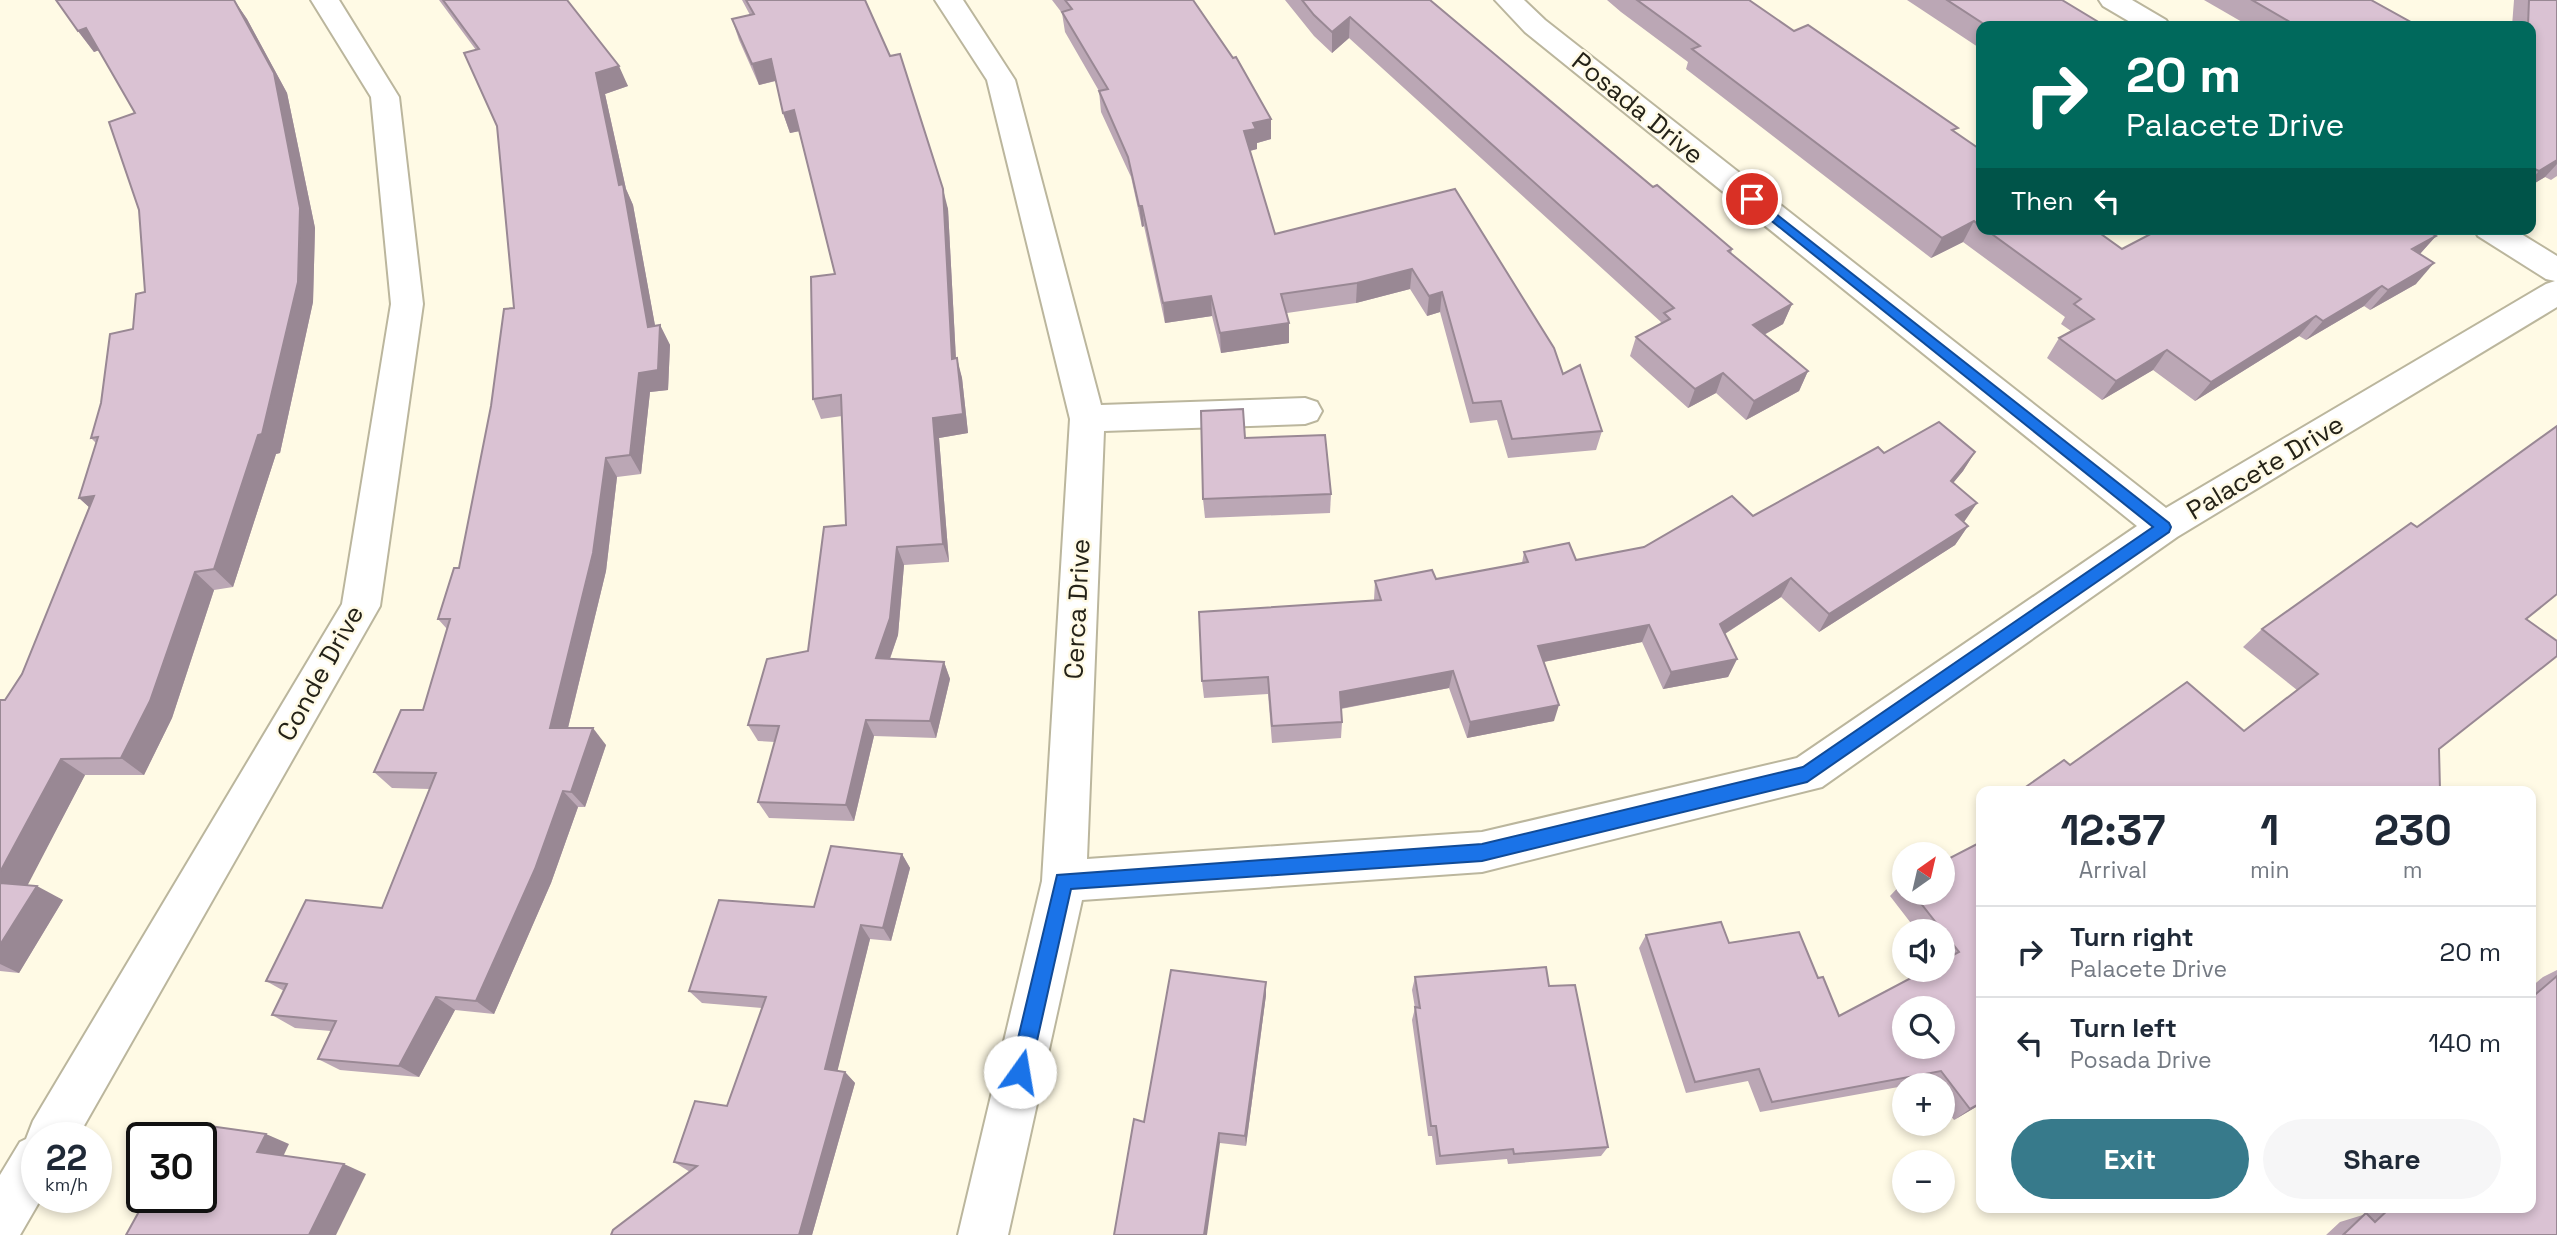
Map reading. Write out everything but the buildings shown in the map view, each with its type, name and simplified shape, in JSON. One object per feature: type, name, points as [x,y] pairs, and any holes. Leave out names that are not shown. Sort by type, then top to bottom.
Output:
[{"type":"street","name":"Conde Drive","points":[[59,1122],[361,606],[407,303],[385,97],[325,0]]},
{"type":"street","name":"Cerca Drive","points":[[949,0],[1001,80],[1087,419],[1064,881],[983,1235]]},
{"type":"street","name":"Posada Drive","points":[[1509,0],[1546,35],[2164,527]]},
{"type":"street","points":[[2113,0],[2148,21]]},
{"type":"street","points":[[2499,235],[2557,271]]},
{"type":"street","name":"Palacete Drive","points":[[1064,881],[1482,852],[1807,774],[2164,527],[2557,292]]},
{"type":"street","points":[[1087,419],[1305,411]]},
{"type":"street","points":[[0,1222],[21,1186]]},
{"type":"route","points":[[1020,1072],[1064,881],[1482,852],[1807,774],[2164,527],[1752,199]]}]
